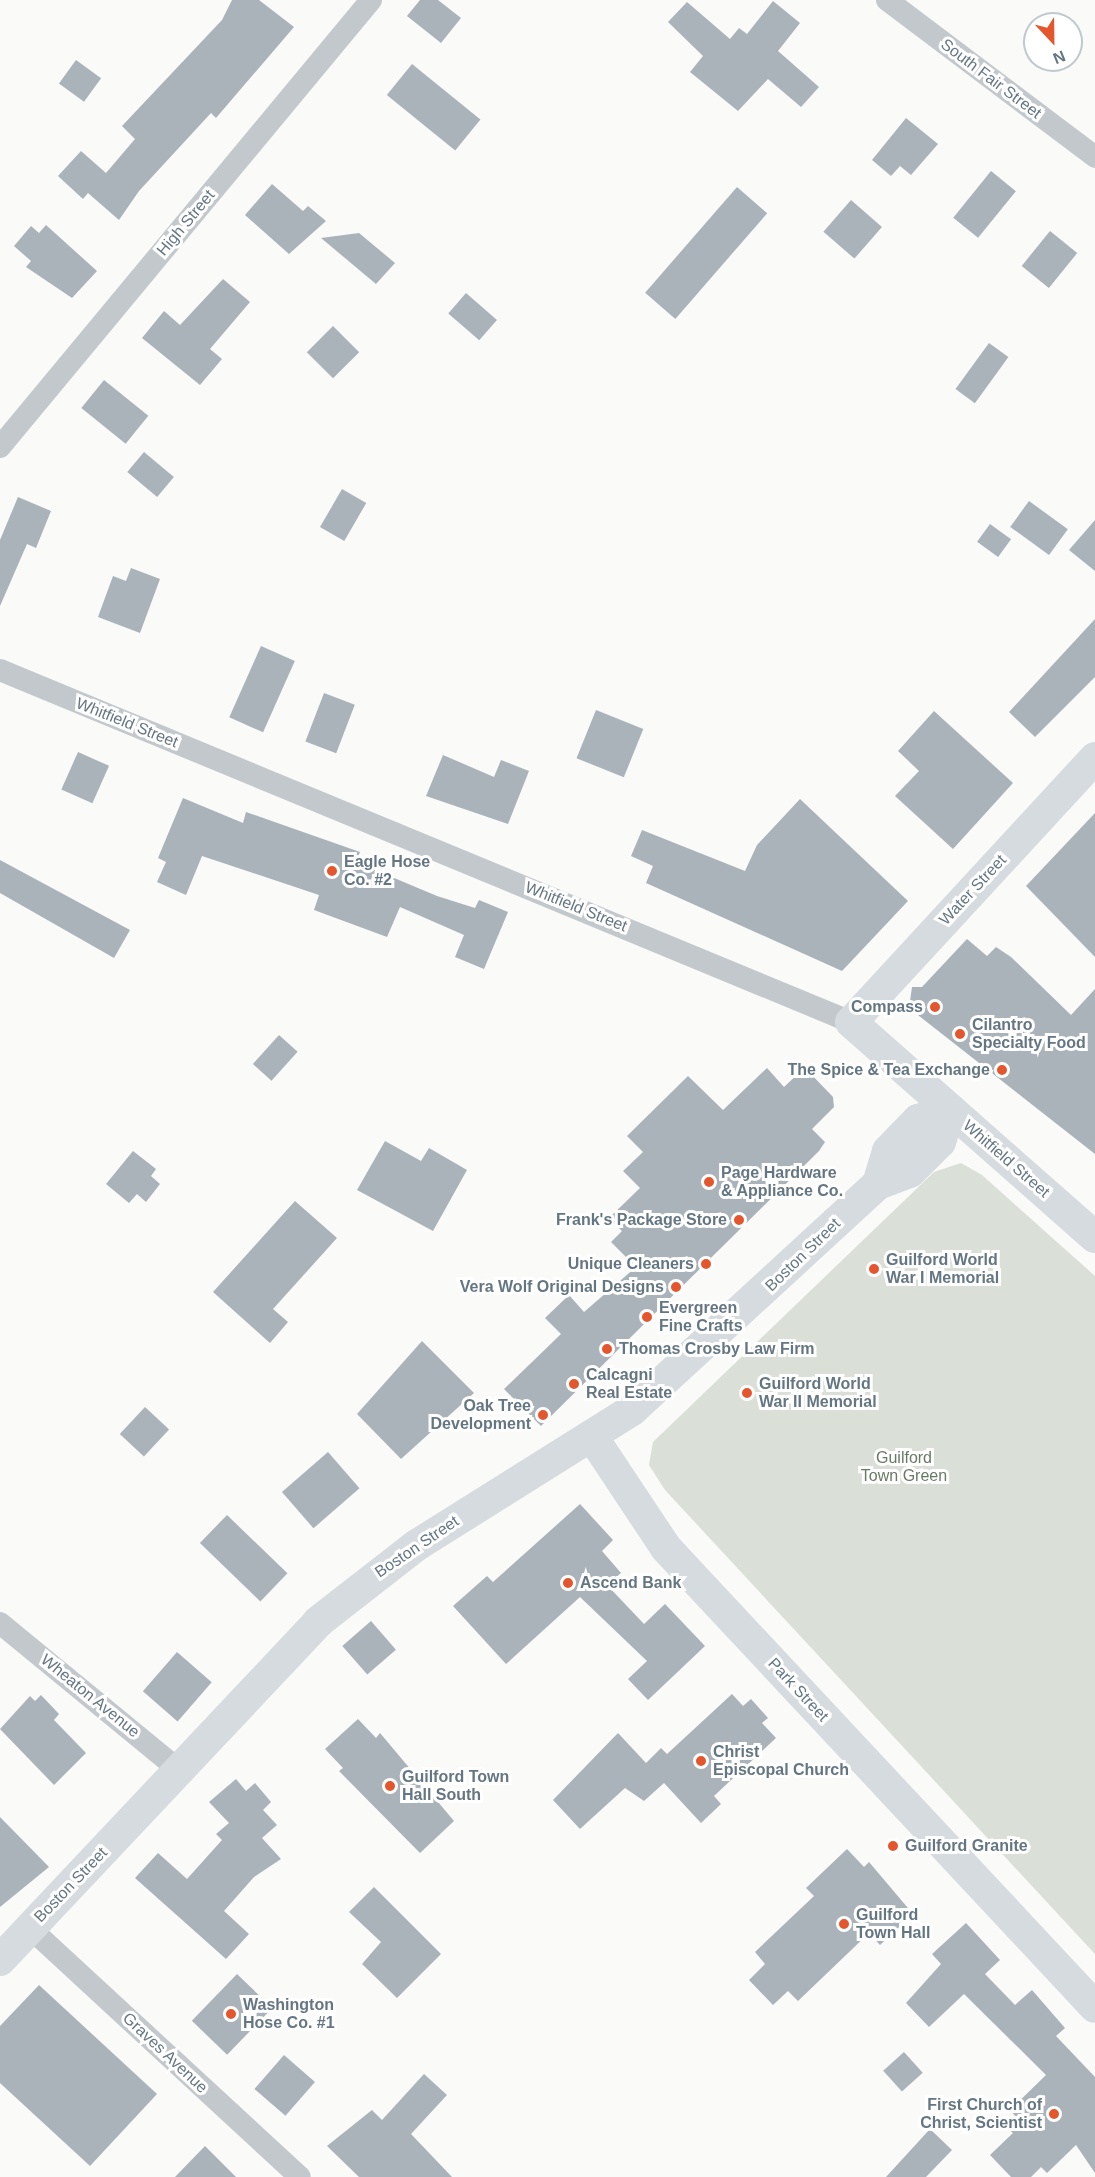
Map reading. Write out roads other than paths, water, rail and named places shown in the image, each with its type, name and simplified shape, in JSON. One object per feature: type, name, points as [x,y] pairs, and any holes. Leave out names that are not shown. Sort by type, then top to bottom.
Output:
[{"type":"main road","name":"Water Street","points":[[851,1022],[1095,758]]},
{"type":"main road","name":"Whitfield Street","points":[[851,1022],[1095,1238]]},
{"type":"main road","name":"Boston Street","points":[[0,1960],[178,1769],[361,1585],[593,1438],[703,1348],[878,1184],[888,1150],[918,1120],[950,1110]]},
{"type":"main road","name":"Park Street","points":[[593,1438],[666,1548],[1095,2007]]},
{"type":"street","name":"High Street","points":[[0,447],[371,0]]},
{"type":"street","name":"South Fair Street","points":[[887,0],[1095,157]]},
{"type":"street","name":"Whitfield Street","points":[[0,670],[851,1022]]},
{"type":"street","name":"Wheaton Avenue","points":[[0,1623],[178,1769]]},
{"type":"street","name":"Graves Avenue","points":[[30,1928],[300,2177]]},
{"type":"place","name":"Eagle Hose Co. #2","points":[[332,871]]},
{"type":"place","name":"Compass","points":[[935,1007]]},
{"type":"place","name":"Cilantro Specialty Food","points":[[960,1034]]},
{"type":"place","name":"The Spice & Tea Exchange","points":[[1002,1070]]},
{"type":"place","name":"Page Hardware & Appliance Co.","points":[[709,1182]]},
{"type":"place","name":"Frank's Package Store","points":[[739,1220]]},
{"type":"place","name":"Unique Cleaners","points":[[706,1264]]},
{"type":"place","name":"Guilford World War I Memorial","points":[[874,1269]]},
{"type":"place","name":"Vera Wolf Original Designs","points":[[676,1287]]},
{"type":"place","name":"Evergreen Fine Crafts","points":[[647,1317]]},
{"type":"place","name":"Thomas Crosby Law Firm","points":[[607,1349]]},
{"type":"place","name":"Calcagni Real Estate","points":[[574,1384]]},
{"type":"place","name":"Guilford World War II Memorial","points":[[747,1393]]},
{"type":"place","name":"Oak Tree Development","points":[[543,1415]]},
{"type":"place","name":"Ascend Bank","points":[[568,1583]]},
{"type":"place","name":"Christ Episcopal Church","points":[[701,1761]]},
{"type":"place","name":"Guilford Town Hall South","points":[[390,1786]]},
{"type":"place","name":"Guilford Granite","points":[[893,1846]]},
{"type":"place","name":"Guilford Town Hall","points":[[844,1924]]},
{"type":"place","name":"Washington Hose Co. #1","points":[[231,2014]]},
{"type":"place","name":"First Church of Christ, Scientist","points":[[1054,2114]]},
{"type":"park label","name":"Guilford Town Green","points":[[904,1467]]}]
